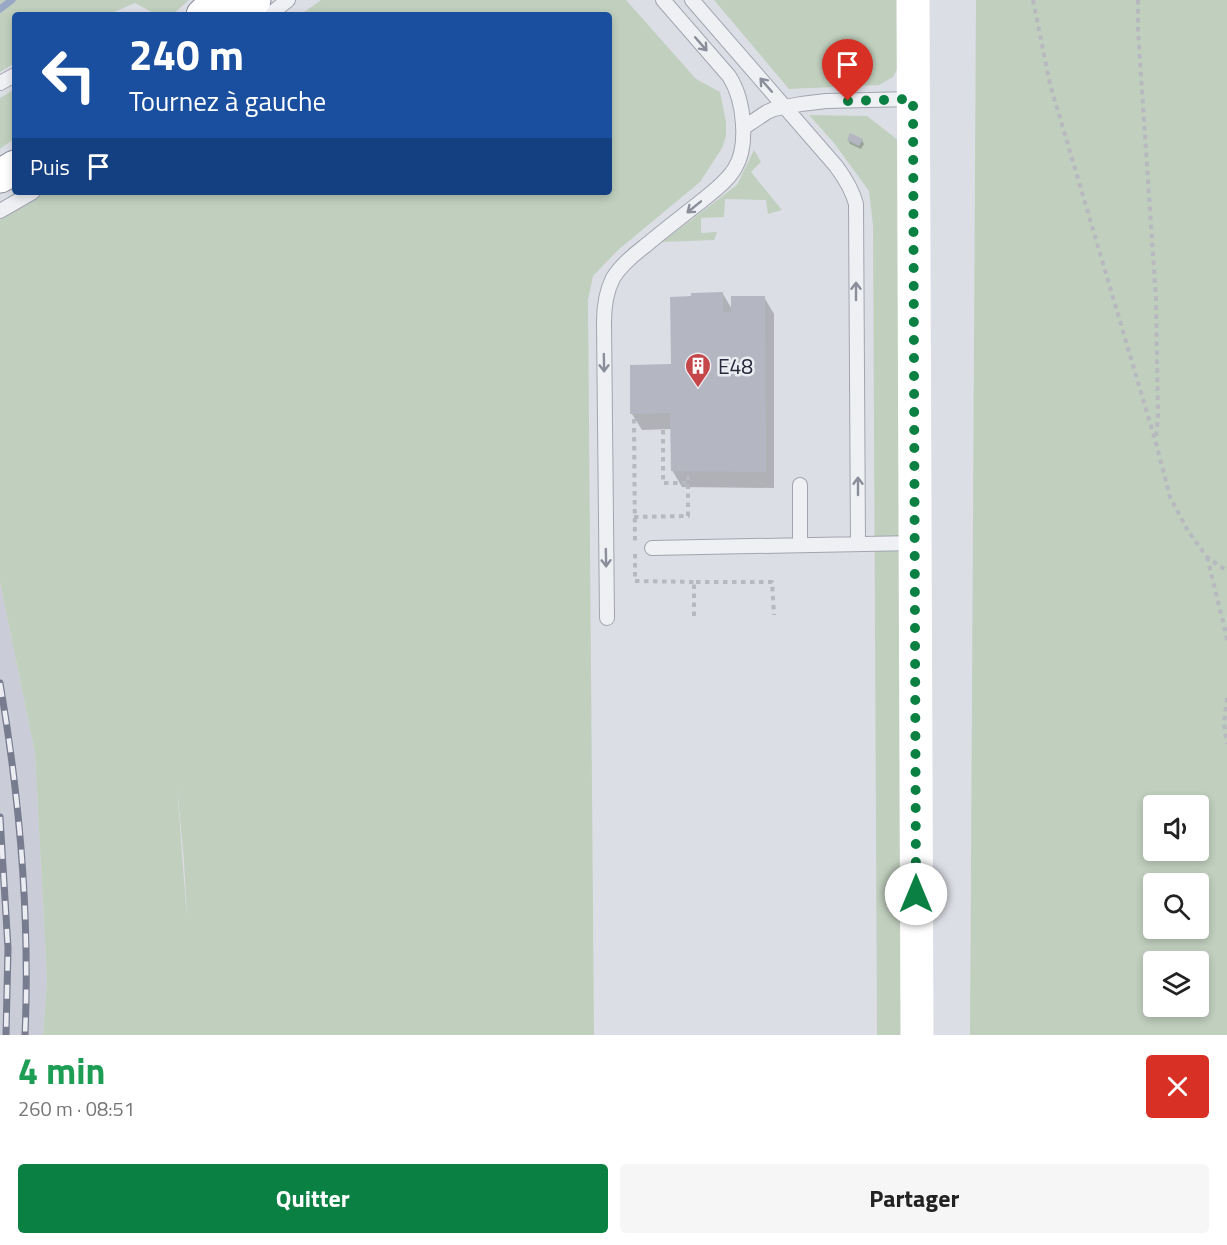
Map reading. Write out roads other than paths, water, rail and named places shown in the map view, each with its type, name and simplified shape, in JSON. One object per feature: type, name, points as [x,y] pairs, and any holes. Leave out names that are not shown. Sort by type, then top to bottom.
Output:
[{"type":"main road","points":[[206,12],[220,0]]},
{"type":"main road","points":[[240,12],[254,0]]},
{"type":"main road","points":[[913,0],[917,1035]]},
{"type":"lane","points":[[273,12],[288,0]]},
{"type":"lane","points":[[607,618],[604,322],[606,297],[614,278],[627,261],[728,178],[735,169],[742,150],[741,106],[734,84],[663,0]]},
{"type":"lane","points":[[692,0],[846,178],[856,204],[858,544]]},
{"type":"lane","points":[[743,128],[767,112],[812,102],[913,99]]},
{"type":"lane","points":[[0,211],[28,195]]},
{"type":"lane","points":[[800,485],[800,545]]},
{"type":"lane","points":[[652,548],[915,543]]},
{"type":"waterway","points":[[0,9],[12,0]]},
{"type":"railway","points":[[0,683],[13,771],[22,859],[26,947],[25,1035]]},
{"type":"railway","points":[[0,817],[8,948],[6,1035]]},
{"type":"place","name":"E48","points":[[698,389]]}]
